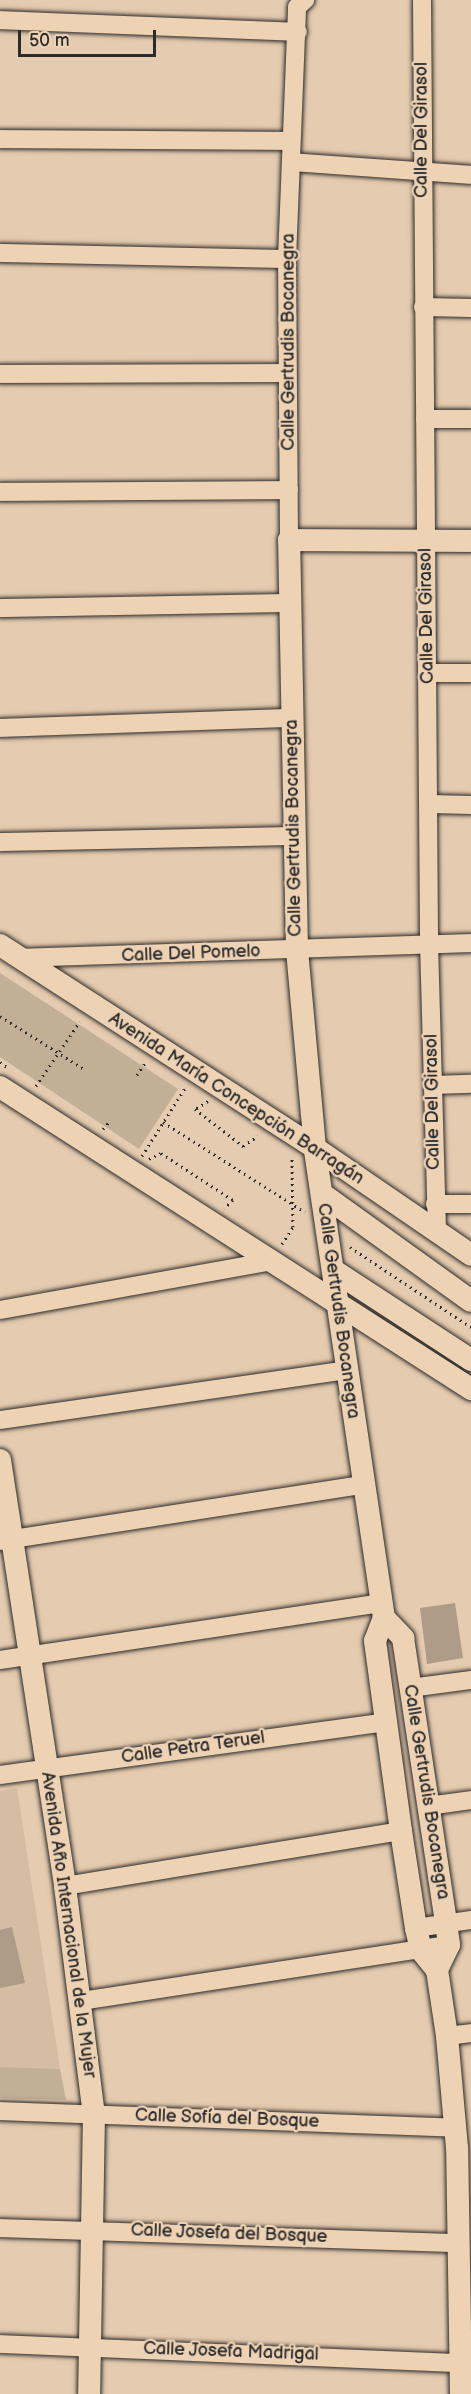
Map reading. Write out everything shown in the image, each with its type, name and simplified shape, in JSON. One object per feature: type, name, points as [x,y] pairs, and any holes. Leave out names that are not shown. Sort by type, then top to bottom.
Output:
[{"type":"street","name":"Calle Gertrudis Bocanegra","points":[[305,0],[297,7],[298,32],[287,259],[289,540],[297,951],[315,1149],[383,1610],[375,1641],[386,1722],[419,1939],[437,1970]]},
{"type":"street","name":"Calle Del Girasol","points":[[422,0],[425,540],[430,804],[429,943],[437,1231]]},
{"type":"street","points":[[0,20],[298,32]]},
{"type":"street","points":[[0,139],[291,141]]},
{"type":"street","points":[[291,162],[471,176]]},
{"type":"street","points":[[0,253],[287,259]]},
{"type":"street","points":[[423,307],[471,308]]},
{"type":"street","points":[[0,374],[287,373]]},
{"type":"street","points":[[425,419],[471,419]]},
{"type":"street","points":[[0,492],[289,490]]},
{"type":"street","points":[[289,540],[471,541]]},
{"type":"street","points":[[0,608],[291,603]]},
{"type":"street","points":[[429,673],[471,673]]},
{"type":"street","points":[[0,728],[292,718]]},
{"type":"street","points":[[430,804],[471,805]]},
{"type":"street","points":[[0,842],[295,836]]},
{"type":"street","name":"Calle Del Pomelo","points":[[19,958],[297,951],[429,943],[471,943]]},
{"type":"street","name":"Avenida María Concepción Barragán","points":[[0,945],[315,1149],[471,1255]]},
{"type":"street","points":[[433,1085],[471,1084]]},
{"type":"street","points":[[0,1087],[269,1251],[337,1303],[471,1389]]},
{"type":"street","name":"Avenida María Concepción Barragán","points":[[322,1194],[471,1300]]},
{"type":"street","points":[[435,1204],[471,1204]]},
{"type":"street","points":[[0,1310],[269,1251]]},
{"type":"street","points":[[333,1270],[471,1360]]},
{"type":"street","points":[[0,1420],[346,1370]]},
{"type":"street","name":"Avenida Año Internacional de la Mujer","points":[[0,1460],[6,1540],[29,1656],[65,1886],[94,2114],[90,2394]]},
{"type":"street","points":[[6,1540],[363,1485]]},
{"type":"street","name":"Calle Gertrudis Bocanegra","points":[[383,1610],[403,1638],[447,1934]]},
{"type":"street","points":[[0,1660],[383,1610]]},
{"type":"street","points":[[410,1688],[471,1680]]},
{"type":"street","name":"Calle Petra Teruel","points":[[0,1775],[386,1722]]},
{"type":"street","points":[[428,1806],[471,1800]]},
{"type":"street","points":[[65,1886],[401,1831]]},
{"type":"street","points":[[81,2001],[447,1934],[471,1920]]},
{"type":"street","points":[[447,1934],[437,1970],[460,2141],[464,2218],[458,2242],[466,2362],[461,2394]]},
{"type":"street","points":[[447,2036],[471,2033]]},
{"type":"street","name":"Calle Sofía del Bosque","points":[[0,2111],[94,2114],[460,2141]]},
{"type":"street","name":"Calle Josefa del Bosque","points":[[0,2228],[92,2228],[458,2242]]},
{"type":"street","name":"Calle Josefa Madrigal","points":[[0,2344],[466,2362]]},
{"type":"path","points":[[0,1016],[84,1069]]},
{"type":"path","points":[[36,1086],[81,1020]]},
{"type":"path","points":[[136,1075],[146,1062]]},
{"type":"path","points":[[193,1092],[185,1087],[141,1157],[144,1161],[161,1153],[224,1194],[233,1200],[221,1210],[231,1216]]},
{"type":"path","points":[[200,1097],[208,1101],[195,1109],[243,1146],[261,1134]]},
{"type":"path","points":[[163,1122],[293,1203],[362,1256],[471,1327]]},
{"type":"path","points":[[101,1130],[108,1123]]},
{"type":"path","points":[[269,1251],[280,1246],[293,1227],[292,1157],[284,1151]]},
{"type":"shaded area","points":[[0,973],[178,1089],[139,1149],[0,1057]]},
{"type":"shaded area","points":[[17,1788],[60,2069],[0,2067],[0,1791]]},
{"type":"shaded area","points":[[0,2067],[60,2069],[66,2100],[0,2098]]},
{"type":"building","points":[[455,1603],[463,1658],[427,1664],[420,1608]]},
{"type":"building","points":[[12,1927],[25,1983],[0,1988],[0,1930]]}]
